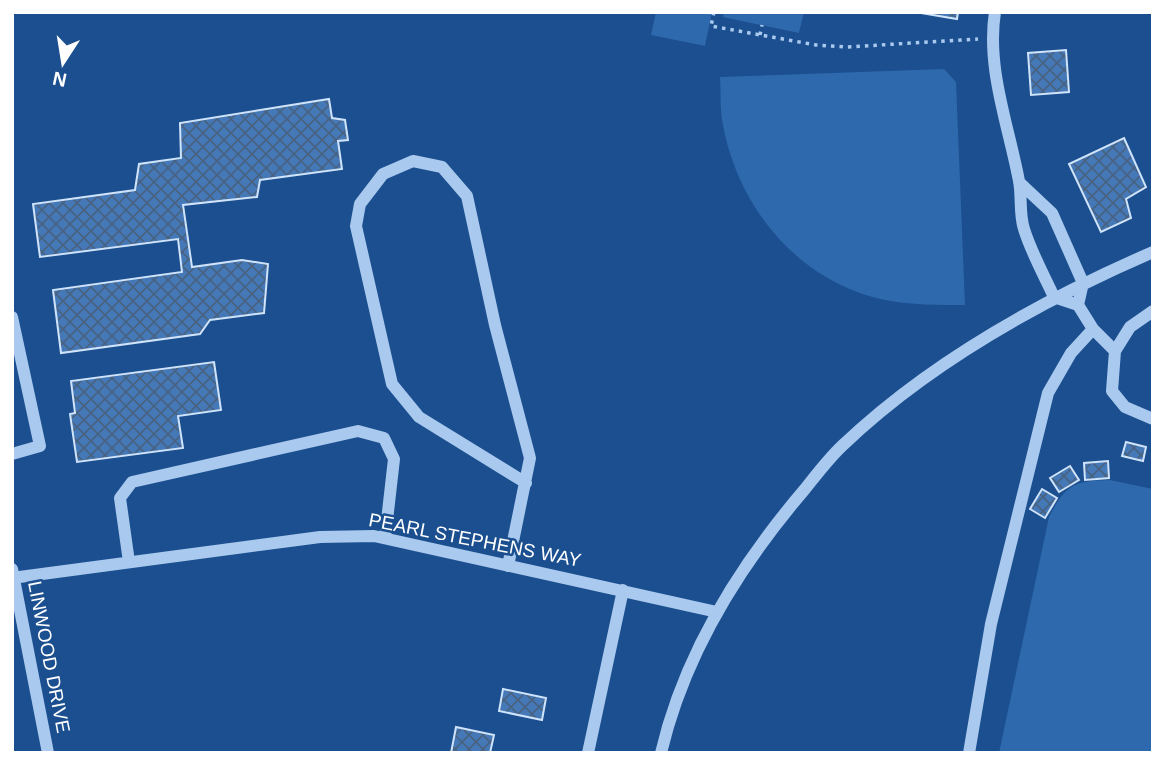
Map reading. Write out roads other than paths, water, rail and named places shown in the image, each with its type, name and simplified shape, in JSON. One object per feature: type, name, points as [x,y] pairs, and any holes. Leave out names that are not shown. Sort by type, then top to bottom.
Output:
[{"type":"street","points":[[995,12],[994,37],[1006,130],[1019,182],[1023,227],[1054,297],[1078,305],[1093,329],[1115,351]]},
{"type":"street","points":[[508,566],[526,484],[530,458],[495,325],[467,196],[442,167],[413,160],[383,174],[360,204],[356,226],[392,384],[419,416],[526,484]]},
{"type":"street","points":[[1019,182],[1052,213],[1083,283],[1078,305]]},
{"type":"street","points":[[661,753],[688,673],[717,612],[773,527],[841,446],[918,384],[1054,297],[1153,252]]},
{"type":"street","points":[[1153,311],[1130,327],[1115,351],[1112,391],[1125,407],[1153,419]]},
{"type":"street","points":[[12,317],[40,446],[12,454]]},
{"type":"street","points":[[969,753],[991,624],[1048,393],[1071,353],[1093,329]]},
{"type":"street","points":[[129,562],[120,499],[132,482],[358,431],[384,439],[394,459],[385,538]]},
{"type":"street","name":"PEARL STEPHENS WAY","points":[[13,576],[320,537],[385,538],[717,612]]},
{"type":"street","name":"LINWOOD DRIVE","points":[[13,576],[48,753]]},
{"type":"street","points":[[588,753],[623,590]]}]
